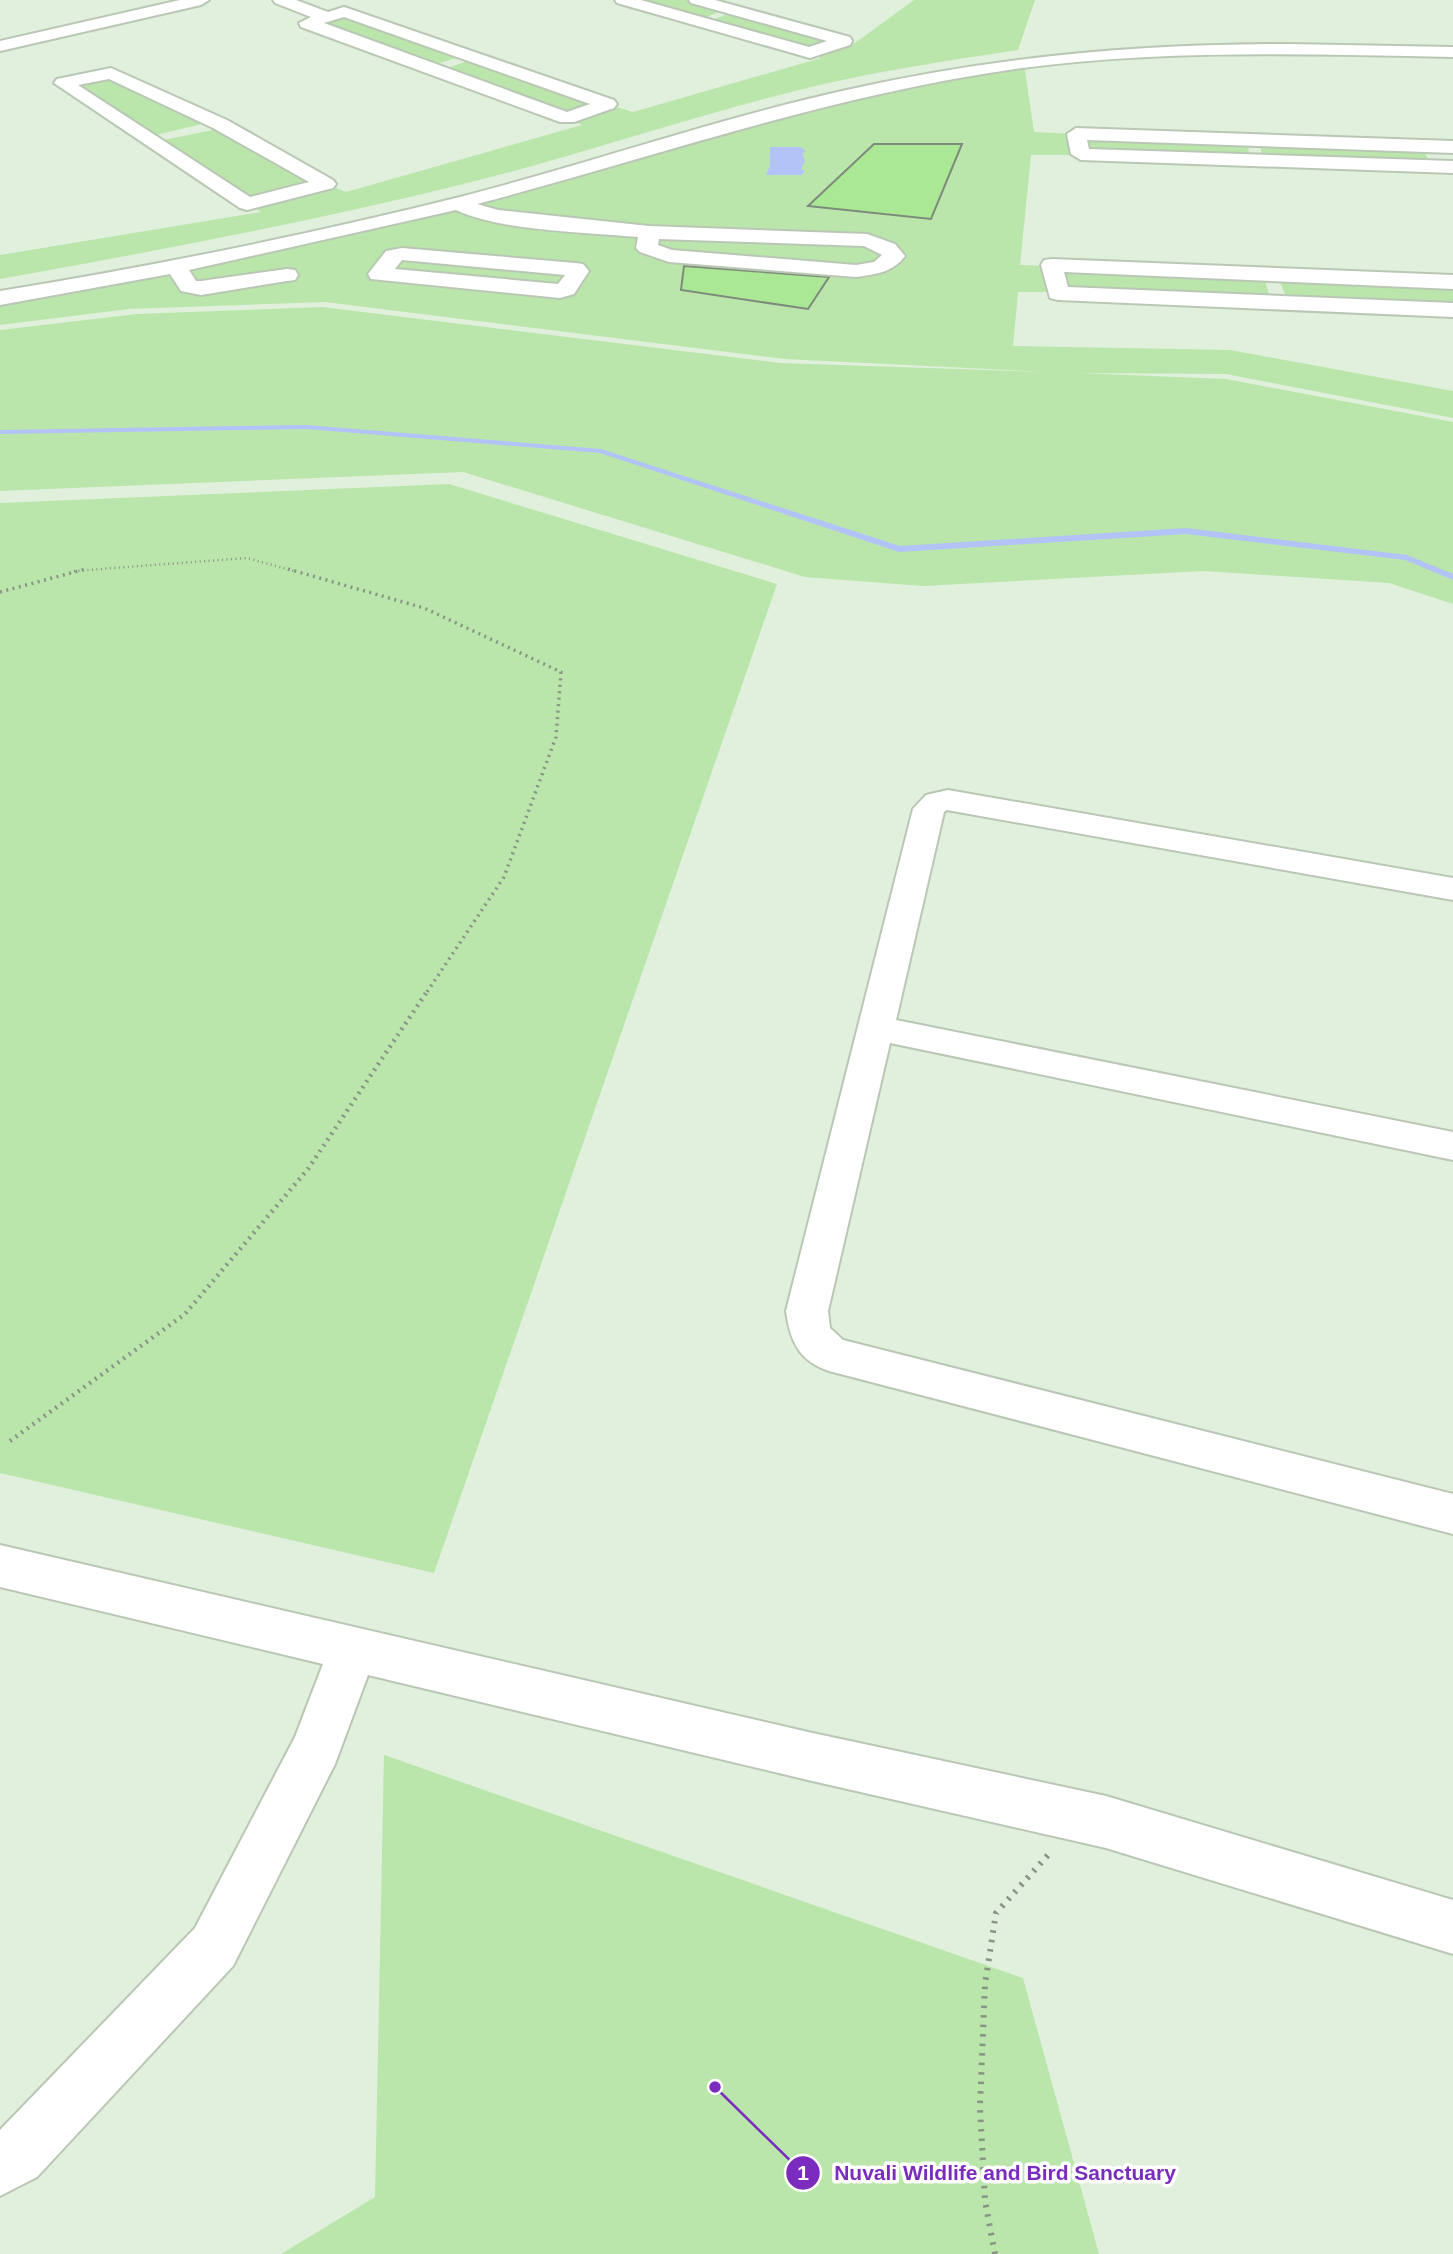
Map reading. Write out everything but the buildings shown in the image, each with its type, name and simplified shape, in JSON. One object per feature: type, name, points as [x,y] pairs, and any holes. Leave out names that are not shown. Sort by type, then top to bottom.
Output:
[{"type":"street","points":[[38,51],[201,0]]},
{"type":"street","points":[[281,0],[324,16]]},
{"type":"street","points":[[623,0],[810,53],[844,41],[697,0]]},
{"type":"street","points":[[700,22],[734,10]]},
{"type":"street","points":[[344,12],[474,56],[608,104],[567,118],[307,23],[344,12]]},
{"type":"street","points":[[0,281],[86,267],[316,221],[516,172],[803,90],[1132,41],[1229,38],[1453,42]]},
{"type":"street","points":[[0,298],[176,266],[364,227],[585,170],[801,106],[1009,59],[1145,50],[1241,48],[1453,52]]},
{"type":"street","points":[[38,51],[111,73],[220,124],[326,184],[247,204],[63,83],[38,51]]},
{"type":"street","points":[[432,69],[474,56]]},
{"type":"street","points":[[151,140],[220,124]]},
{"type":"street","points":[[1446,167],[1081,154],[1076,134],[1453,147]]},
{"type":"street","points":[[1254,140],[1257,161]]},
{"type":"street","points":[[1429,146],[1446,167]]},
{"type":"street","points":[[458,203],[477,212],[649,232],[854,239],[888,248],[894,256],[881,267],[856,271],[668,256],[647,248],[649,232]]},
{"type":"street","points":[[487,260],[521,218]]},
{"type":"street","points":[[402,254],[487,260],[578,271],[566,289],[559,291],[379,274],[394,257],[402,254]]},
{"type":"street","points":[[1453,282],[1052,265],[1058,293],[1453,310]]},
{"type":"street","points":[[176,266],[189,286],[201,288],[276,281]]},
{"type":"street","points":[[1272,275],[1280,302]]},
{"type":"street","points":[[1453,888],[948,800],[937,802],[929,809],[807,1311],[810,1334],[829,1354],[1453,1514]]},
{"type":"street","points":[[876,1028],[1453,1146]]},
{"type":"street","points":[[0,1566],[808,1756],[1080,1816],[1453,1927]]},
{"type":"street","points":[[5,2159],[214,1947],[317,1747],[353,1648]]},
{"type":"path","points":[[0,592],[78,570],[247,558],[425,608],[561,672],[556,737],[504,877],[308,1169],[185,1314],[10,1441]]},
{"type":"path","points":[[995,2254],[985,2201],[980,2107],[985,1984],[996,1913],[1080,1816]]},
{"type":"green space","points":[[632,0],[689,0],[724,10],[699,20]]},
{"type":"green space","points":[[914,0],[1035,0],[1018,50],[881,72],[799,90],[514,171],[322,217],[0,279],[0,255],[261,212],[248,204],[327,184],[346,192],[582,125],[569,119],[610,105],[633,112],[821,58],[812,53],[846,41],[855,43]]},
{"type":"green space","points":[[733,12],[837,41],[810,50],[707,22]]},
{"type":"green space","points":[[342,14],[463,56],[433,65],[316,23]]},
{"type":"green space","points":[[472,59],[596,104],[567,115],[443,70]]},
{"type":"green space","points":[[1024,63],[1034,132],[1074,134],[1077,155],[1031,155],[1020,265],[1049,266],[1051,292],[1018,292],[1013,346],[1230,350],[1453,391],[1453,418],[1226,374],[1079,373],[1226,379],[1453,422],[1453,604],[1389,583],[1203,571],[923,586],[805,577],[463,472],[0,491],[0,330],[137,314],[322,307],[780,363],[1047,372],[785,359],[325,302],[129,309],[0,325],[0,299],[249,253],[739,123]]},
{"type":"green space","points":[[109,78],[206,123],[156,135],[76,84]]},
{"type":"green space","points":[[217,129],[311,183],[249,199],[159,141]]},
{"type":"green space","points":[[1082,136],[1247,142],[1250,158],[1086,152]]},
{"type":"green space","points":[[1259,142],[1422,148],[1431,164],[1263,159]]},
{"type":"green space","points":[[1059,268],[1264,277],[1270,298],[1064,291]]},
{"type":"green space","points":[[1278,277],[1453,285],[1453,307],[1287,299]]},
{"type":"green space","points":[[449,484],[777,584],[434,1573],[0,1473],[0,503]]},
{"type":"green space","points":[[384,1755],[1023,1978],[1099,2254],[281,2254],[375,2197]]},
{"type":"water","points":[[770,147],[801,147],[806,152],[802,153],[805,161],[801,169],[805,171],[801,175],[766,175],[770,166]]},
{"type":"waterway","points":[[0,432],[306,427],[601,451],[899,549],[1186,531],[1407,558],[1453,577]]},
{"type":"place","name":"Nuvali Wildlife and Bird Sanctuary","points":[[715,2087]]}]
